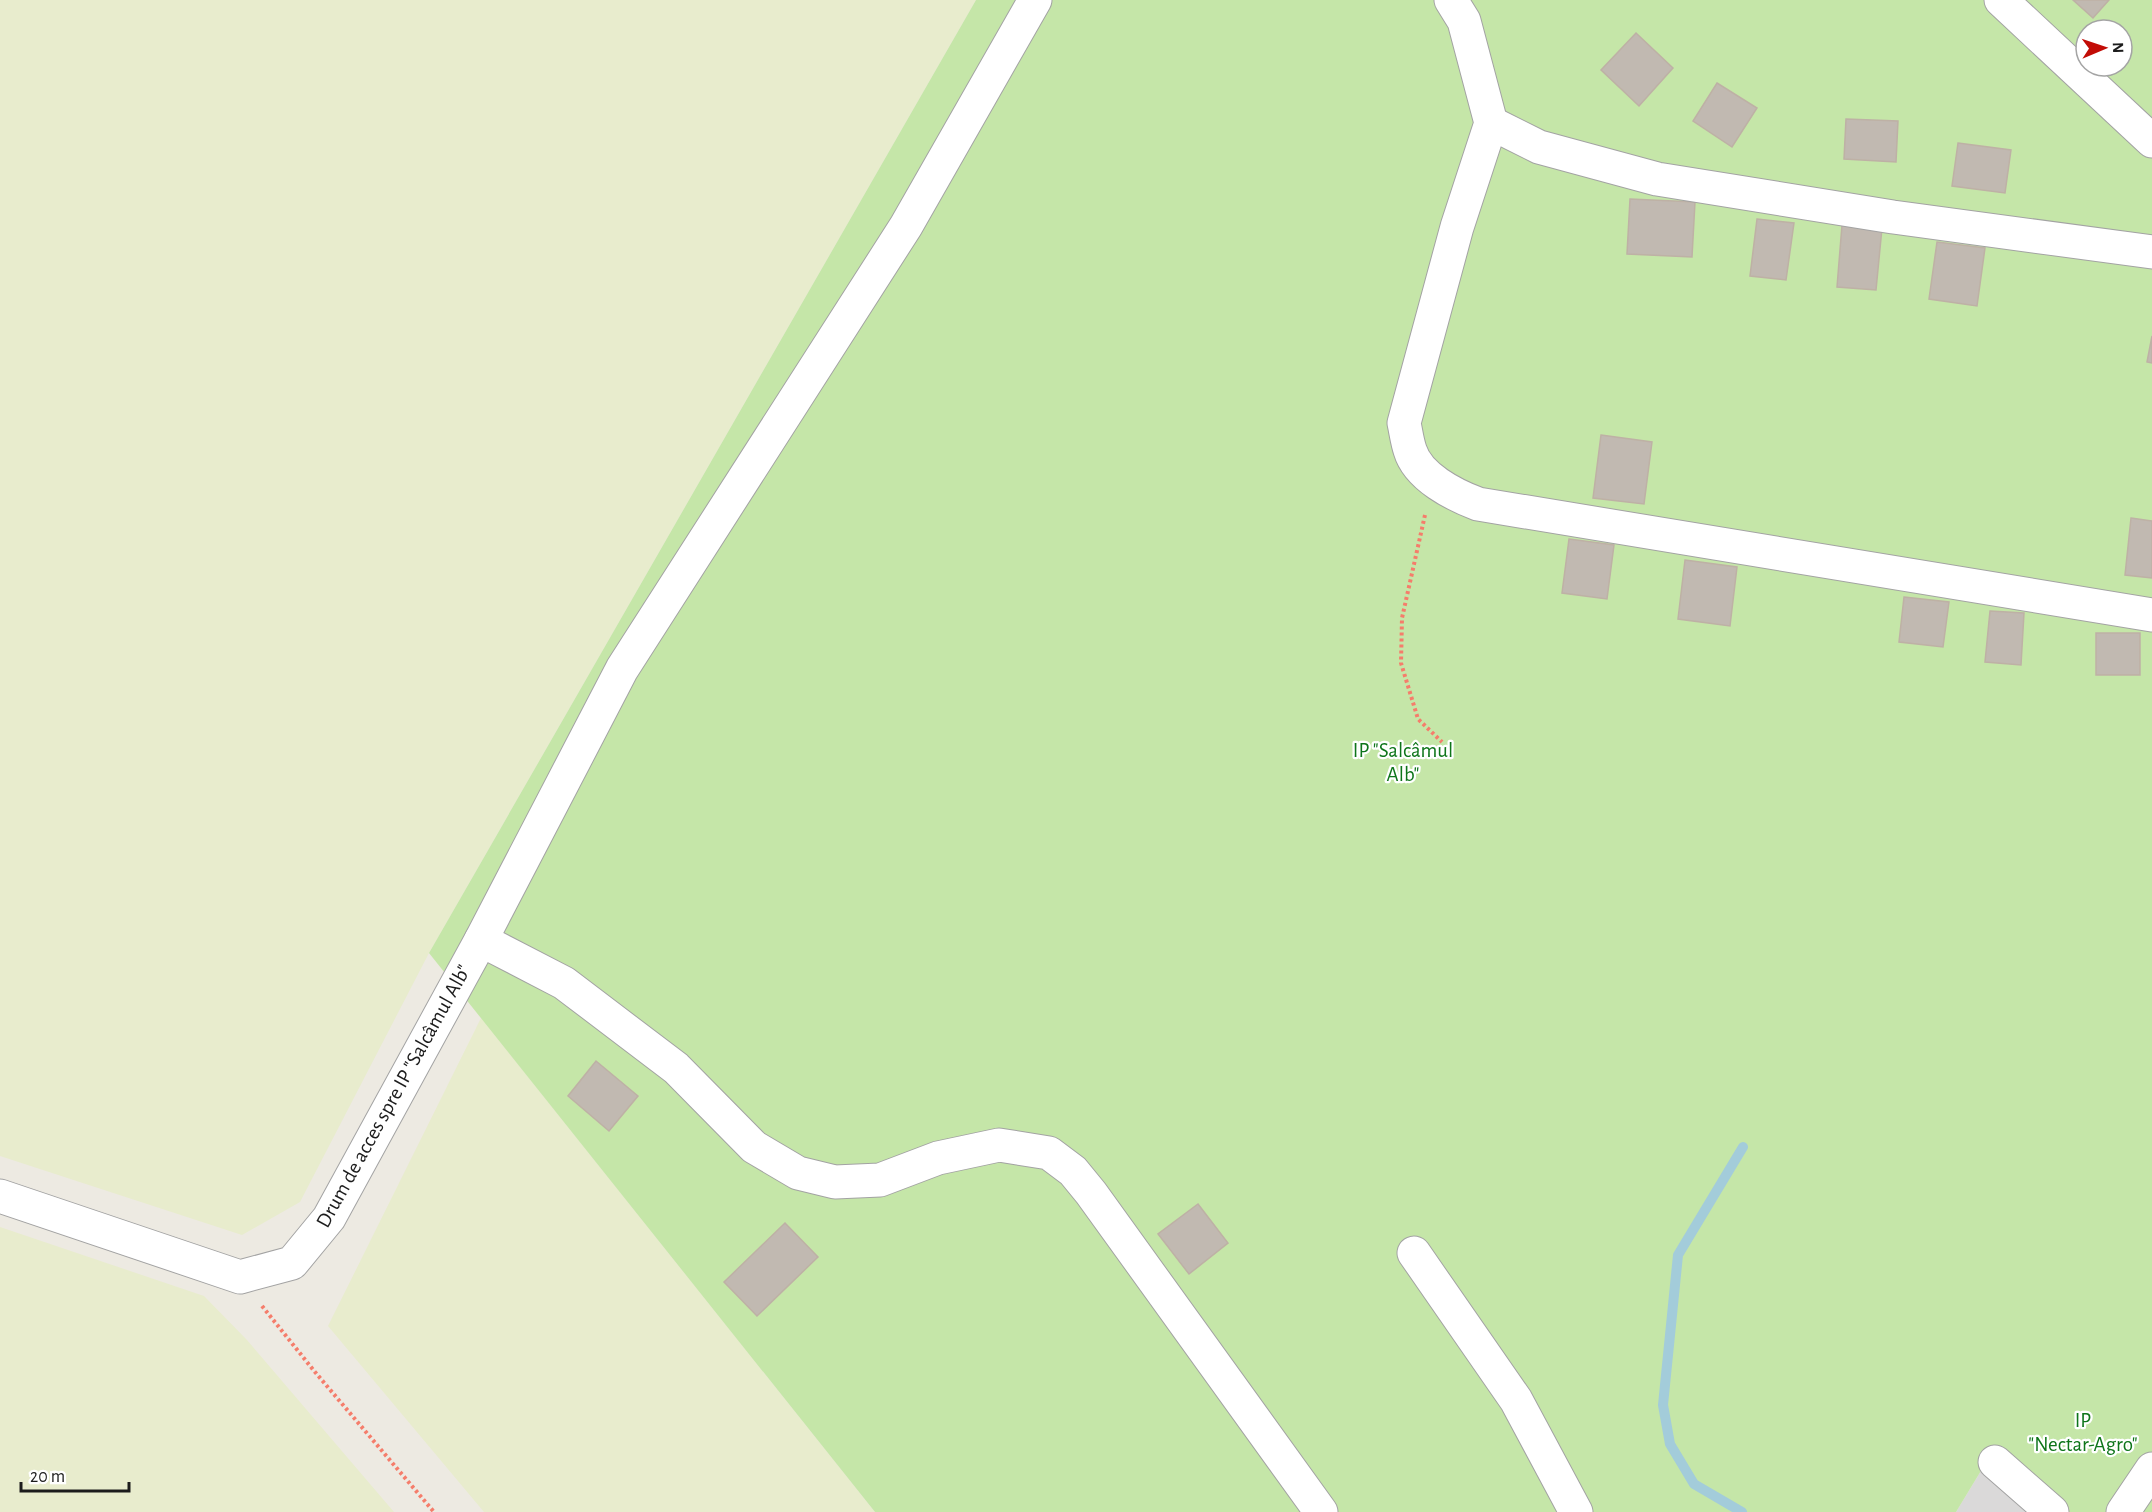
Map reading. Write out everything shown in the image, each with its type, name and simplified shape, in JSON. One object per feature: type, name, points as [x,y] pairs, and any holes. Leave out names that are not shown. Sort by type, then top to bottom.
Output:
[{"type":"street","name":"Drum de acces spre IP \"Salcâmul Alb\"","points":[[240,1277],[292,1263],[329,1218],[481,940],[622,669],[906,226],[1035,0]]},
{"type":"street","points":[[1451,0],[1464,21],[1491,123],[1454,237],[1404,423],[1410,453],[1435,483],[1457,496],[1478,504],[2152,615]]},
{"type":"street","points":[[2001,0],[2152,141]]},
{"type":"street","points":[[1491,123],[1539,147],[1658,179],[1893,217],[2152,252]]},
{"type":"street","points":[[481,940],[564,983],[676,1068],[754,1146],[798,1173],[835,1182],[880,1180],[938,1158],[999,1145],[1049,1153],[1073,1171],[1091,1193],[1321,1512]]},
{"type":"street","points":[[0,1196],[240,1277]]},
{"type":"street","points":[[1414,1253],[1516,1400],[1576,1512]]},
{"type":"street","points":[[1995,1462],[2052,1512]]},
{"type":"street","points":[[2123,1512],[2152,1468]]},
{"type":"path","points":[[1435,483],[1421,527],[1402,618],[1401,663],[1418,720],[1442,742]]},
{"type":"path","points":[[240,1277],[315,1372],[434,1512]]},
{"type":"shaded area","points":[[1996,1446],[2067,1512],[1956,1512]]},
{"type":"green space","points":[[0,0],[976,0],[429,953],[300,1202],[242,1235],[0,1156]]},
{"type":"green space","name":"IP \"Salcâmul Alb\"","points":[[976,0],[2152,0],[2152,1512],[2067,1512],[1996,1446],[1956,1512],[875,1512],[429,953]]},
{"type":"green space","points":[[481,1018],[875,1512],[484,1512],[328,1326]]},
{"type":"green space","points":[[0,1227],[204,1296],[247,1340],[394,1512],[0,1512]]},
{"type":"building","points":[[2073,0],[2109,0],[2093,18]]},
{"type":"building","points":[[1636,33],[1673,68],[1639,106],[1601,70]]},
{"type":"building","points":[[1717,83],[1757,108],[1732,147],[1693,121]]},
{"type":"building","points":[[1846,119],[1898,121],[1896,162],[1844,159]]},
{"type":"building","points":[[1958,143],[2011,150],[2005,193],[1952,186]]},
{"type":"building","points":[[1630,199],[1695,202],[1692,257],[1627,254]]},
{"type":"building","points":[[1757,219],[1794,223],[1786,280],[1750,276]]},
{"type":"building","points":[[1842,225],[1882,228],[1876,290],[1837,287]]},
{"type":"building","points":[[1937,242],[1985,248],[1977,306],[1929,299]]},
{"type":"building","points":[[2152,336],[2152,363],[2147,362]]},
{"type":"building","points":[[1601,435],[1652,442],[1644,504],[1593,498]]},
{"type":"building","points":[[2131,518],[2152,521],[2152,578],[2125,575]]},
{"type":"building","points":[[1569,539],[1614,545],[1607,599],[1562,593]]},
{"type":"building","points":[[1685,560],[1737,567],[1730,626],[1678,619]]},
{"type":"building","points":[[1904,597],[1949,602],[1943,647],[1899,642]]},
{"type":"building","points":[[1990,611],[2024,613],[2021,665],[1985,662]]},
{"type":"building","points":[[2096,633],[2140,633],[2140,675],[2096,675]]},
{"type":"building","points":[[596,1061],[638,1096],[609,1131],[568,1096]]},
{"type":"building","points":[[1198,1204],[1228,1243],[1189,1274],[1158,1234]]},
{"type":"building","points":[[785,1223],[818,1257],[757,1316],[724,1282]]},
{"type":"waterway","points":[[1742,1512],[1694,1484],[1670,1444],[1663,1405],[1678,1255],[1743,1147]]},
{"type":"park label","name":"IP \"Nectar-Agro\"","points":[[2083,1432]]}]
